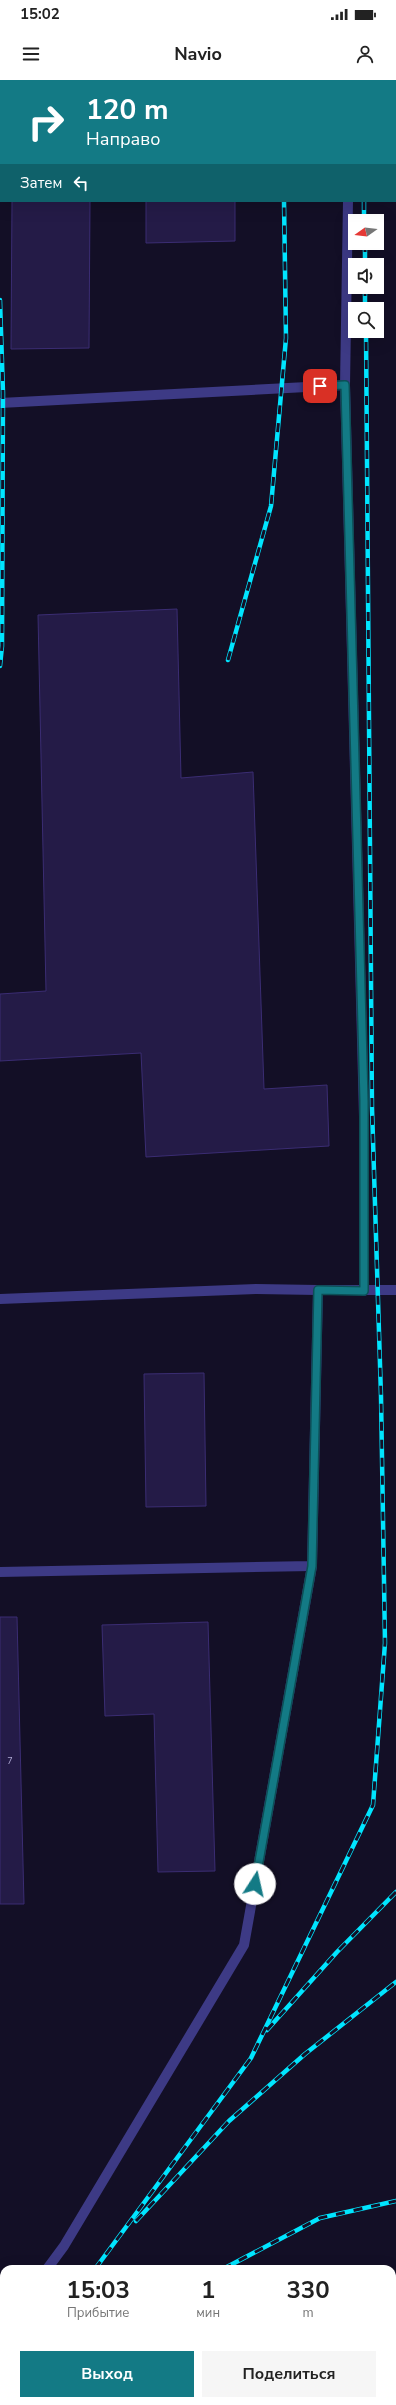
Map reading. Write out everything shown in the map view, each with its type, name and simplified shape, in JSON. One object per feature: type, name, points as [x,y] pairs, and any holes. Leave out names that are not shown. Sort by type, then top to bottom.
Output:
[{"type":"lane","points":[[348,202],[345,385],[364,1109],[364,1291]]},
{"type":"lane","points":[[0,403],[345,385]]},
{"type":"lane","points":[[0,1299],[256,1289],[364,1291],[396,1290]]},
{"type":"lane","points":[[50,2265],[64,2246],[244,1945],[312,1566],[318,1290]]},
{"type":"lane","points":[[0,1572],[312,1566]]},
{"type":"building","points":[[12,202],[90,202],[89,348],[11,349]]},
{"type":"building","points":[[146,202],[235,202],[235,241],[146,243]]},
{"type":"building","points":[[177,609],[181,778],[253,772],[264,1089],[327,1085],[329,1146],[146,1157],[141,1053],[0,1061],[0,994],[46,991],[38,615]]},
{"type":"building","points":[[204,1373],[206,1506],[146,1507],[144,1374]]},
{"type":"building","points":[[0,1617],[17,1617],[24,1904],[0,1904]]},
{"type":"building","points":[[208,1622],[215,1871],[158,1872],[154,1714],[105,1716],[102,1625]]},
{"type":"railway","points":[[228,660],[271,506],[286,338],[284,202]]},
{"type":"railway","points":[[364,202],[364,214]]},
{"type":"railway","points":[[365,250],[365,258]]},
{"type":"railway","points":[[365,294],[365,302]]},
{"type":"railway","points":[[0,300],[3,393],[2,646],[0,666]]},
{"type":"railway","points":[[98,2265],[251,2058],[373,1805],[385,1643],[381,1396],[372,1108],[366,338]]},
{"type":"railway","points":[[267,2030],[337,1952],[396,1892]]},
{"type":"railway","points":[[136,2221],[229,2121],[305,2054],[396,1982]]},
{"type":"railway","points":[[231,2265],[320,2218],[396,2201]]},
{"type":"route","points":[[255,1884],[312,1566],[318,1290],[364,1291],[364,1101],[345,385],[320,386]]}]
